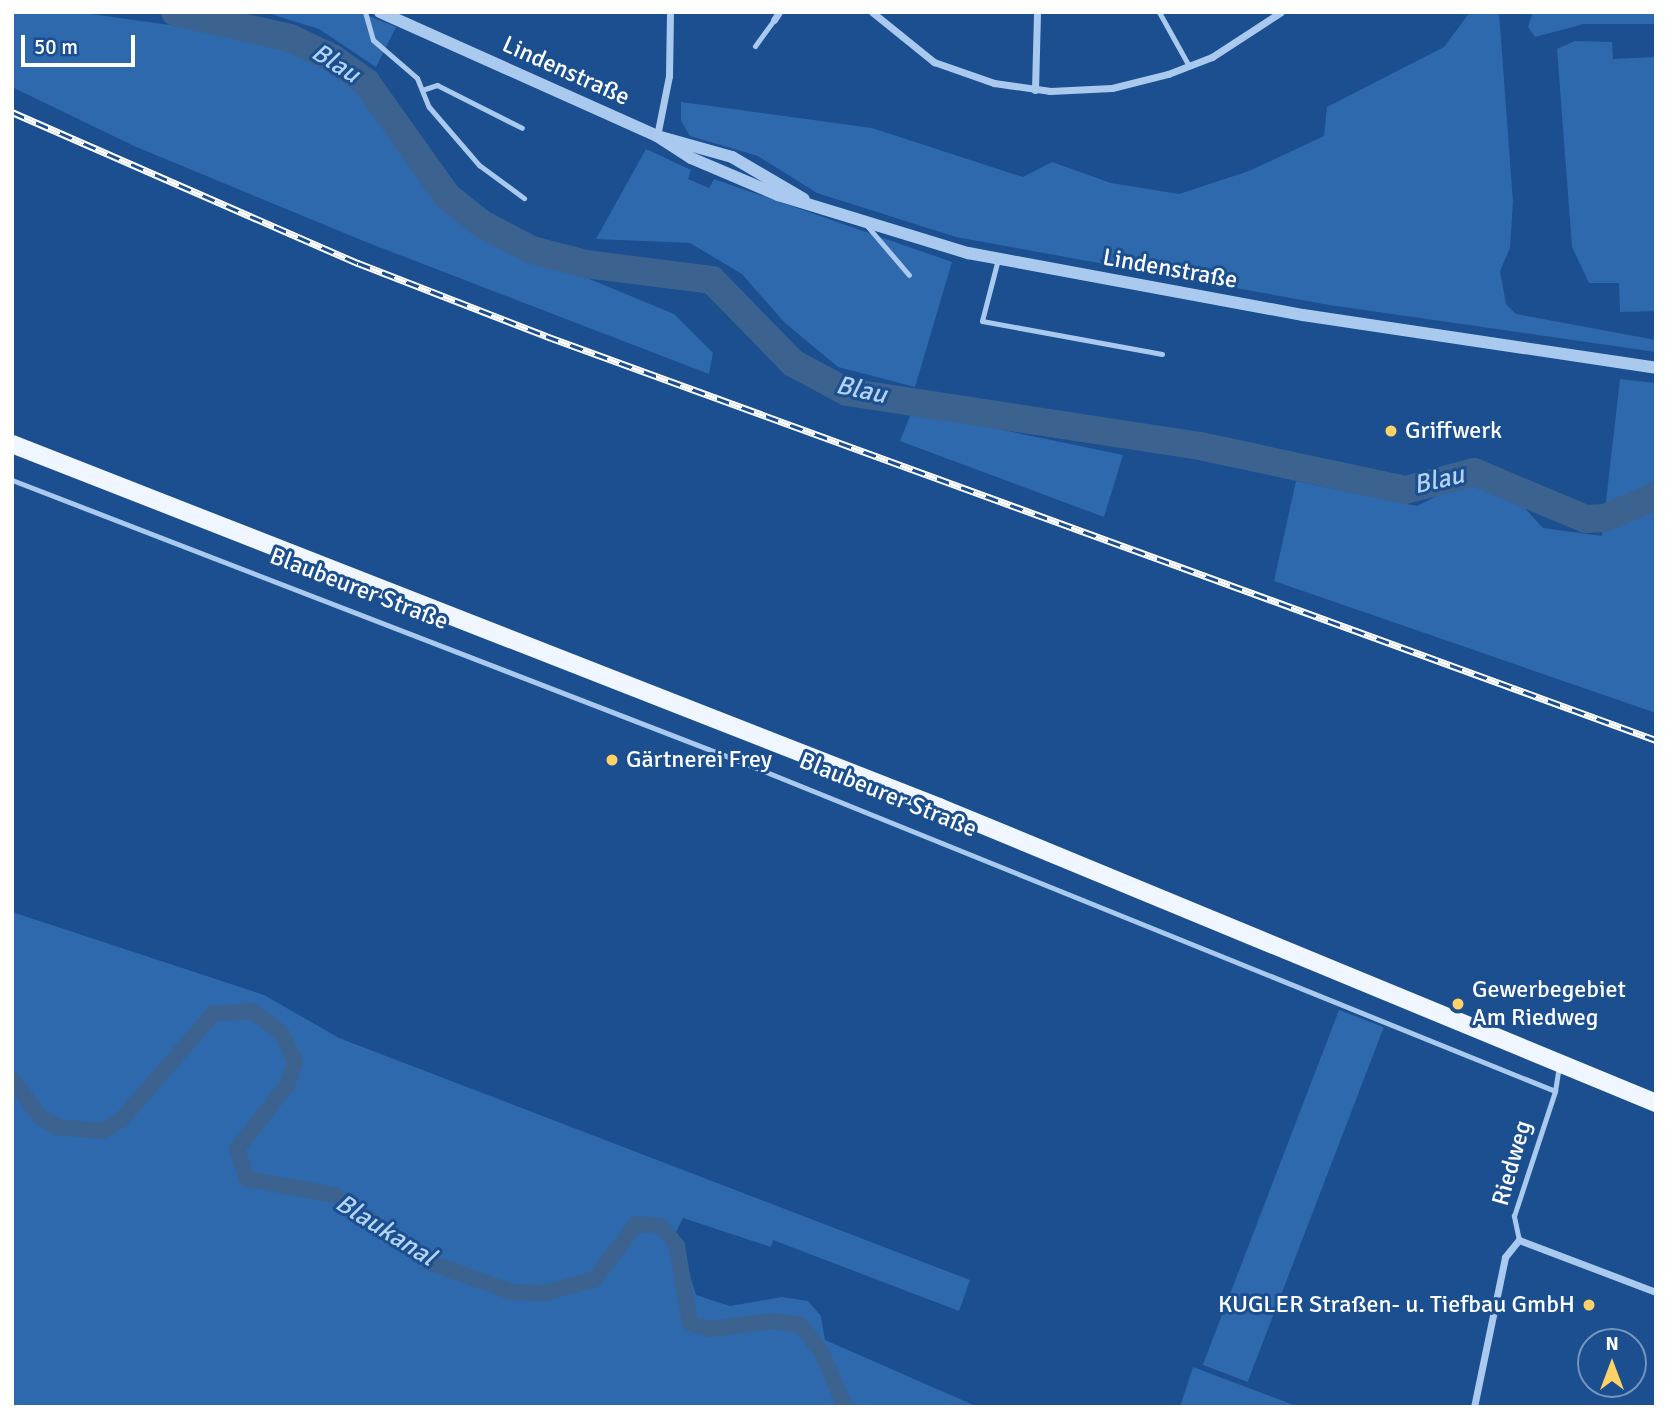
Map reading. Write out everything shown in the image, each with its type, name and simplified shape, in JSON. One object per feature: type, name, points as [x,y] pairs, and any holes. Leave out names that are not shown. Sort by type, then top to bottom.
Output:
[{"type":"main road","name":"Blaubeurer Straße","points":[[12,444],[939,807],[1558,1059],[1656,1103]]},
{"type":"street","name":"Lindenstraße","points":[[380,12],[657,136],[691,158],[866,224],[998,259],[1656,368]]},
{"type":"street","points":[[657,136],[669,76],[670,12]]},
{"type":"street","points":[[774,20],[779,12]]},
{"type":"street","points":[[872,12],[934,62],[1035,90],[1112,88],[1189,66],[1281,12]]},
{"type":"street","points":[[1035,90],[1037,12]]},
{"type":"street","points":[[1519,1240],[1656,1292]]},
{"type":"street","name":"Riedweg","points":[[1474,1407],[1504,1257],[1519,1240]]},
{"type":"lane","points":[[365,12],[373,40],[425,89],[429,107],[479,164],[524,198]]},
{"type":"lane","points":[[1159,12],[1189,66]]},
{"type":"lane","points":[[755,46],[774,20]]},
{"type":"lane","points":[[425,89],[437,85],[522,128]]},
{"type":"lane","points":[[866,224],[909,275]]},
{"type":"lane","points":[[998,259],[982,321],[1162,354]]},
{"type":"lane","name":"Blaubeurer Straße","points":[[12,480],[739,761],[1555,1091]]},
{"type":"lane","points":[[1555,1091],[1558,1059]]},
{"type":"lane","name":"Riedweg","points":[[1519,1240],[1514,1216],[1555,1091]]},
{"type":"shaded area","points":[[12,12],[76,12],[227,33],[329,64],[359,86],[433,194],[476,232],[674,314],[713,353],[709,374],[366,242],[134,146],[12,87]]},
{"type":"shaded area","points":[[264,12],[359,12],[396,27],[376,67],[319,29]]},
{"type":"shaded area","points":[[1470,12],[1499,12],[1513,202],[1510,248],[1500,271],[1506,304],[1516,314],[1656,340],[1656,352],[1329,305],[956,237],[817,193],[758,156],[690,136],[681,121],[681,102],[872,128],[1023,177],[1052,162],[1111,183],[1179,194],[1249,171],[1324,136],[1327,107],[1444,47]]},
{"type":"shaded area","points":[[1533,12],[1656,12],[1656,24],[1584,24],[1535,37],[1528,27]]},
{"type":"shaded area","points":[[1575,41],[1612,42],[1613,59],[1656,57],[1656,311],[1620,312],[1619,283],[1589,283],[1572,247],[1557,49]]},
{"type":"shaded area","points":[[646,149],[691,170],[688,179],[709,188],[714,179],[952,262],[915,387],[838,367],[784,322],[742,274],[690,243],[596,239]]},
{"type":"shaded area","points":[[1620,379],[1656,383],[1656,713],[1274,581],[1296,481],[1417,506],[1459,485],[1475,485],[1520,503],[1543,528],[1602,536]]},
{"type":"shaded area","points":[[912,411],[1123,455],[1104,517],[900,441]]},
{"type":"shaded area","points":[[12,912],[264,995],[339,1038],[970,1280],[959,1311],[773,1240],[771,1247],[683,1218],[676,1232],[696,1295],[730,1306],[782,1297],[808,1301],[821,1316],[825,1340],[978,1407],[12,1407]]},
{"type":"shaded area","points":[[1339,1010],[1384,1027],[1248,1382],[1203,1365]]},
{"type":"shaded area","points":[[1193,1367],[1299,1407],[1180,1407]]},
{"type":"waterway","name":"Blau","points":[[175,12],[290,38],[332,58],[366,82],[447,196],[482,224],[532,250],[586,264],[712,280],[793,363],[847,392],[1200,446],[1405,490],[1474,472],[1586,519],[1605,518],[1656,496]]},
{"type":"waterway","name":"Blaukanal","points":[[12,1079],[41,1118],[58,1127],[102,1131],[121,1120],[213,1014],[252,1011],[281,1032],[295,1062],[287,1085],[237,1149],[247,1179],[335,1195],[431,1263],[512,1292],[545,1293],[595,1279],[636,1224],[661,1226],[677,1246],[690,1323],[710,1329],[773,1321],[801,1325],[822,1353],[845,1407]]},
{"type":"railway","points":[[12,112],[358,263],[546,336],[1656,740]]},
{"type":"place","name":"Griffwerk","points":[[1391,431]]},
{"type":"place","name":"Gärtnerei Frey","points":[[612,760]]},
{"type":"place","name":"Gewerbegebiet Am Riedweg","points":[[1458,1004]]},
{"type":"place","name":"KUGLER Straßen- u. Tiefbau GmbH","points":[[1589,1305]]}]
